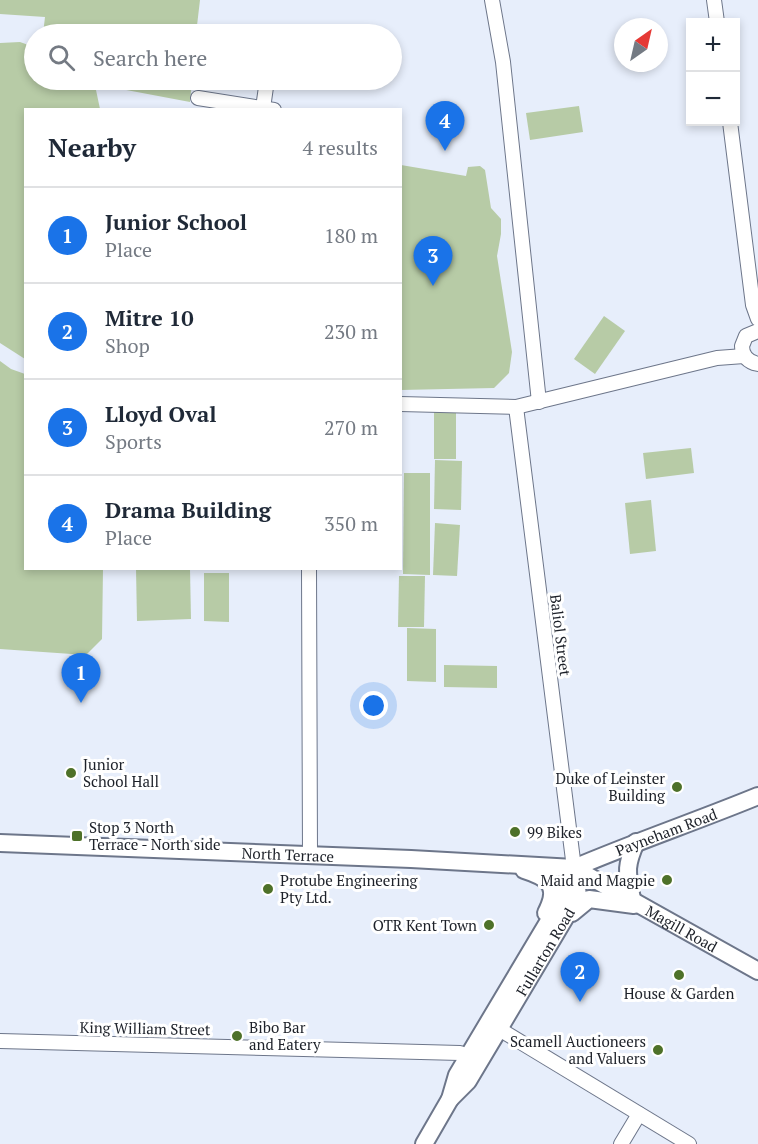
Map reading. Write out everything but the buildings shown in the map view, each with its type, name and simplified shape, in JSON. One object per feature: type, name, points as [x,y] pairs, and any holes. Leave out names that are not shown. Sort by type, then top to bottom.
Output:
[{"type":"main road","name":"Payneham Road","points":[[574,868],[758,796]]},
{"type":"main road","points":[[632,899],[627,870],[628,861],[636,842]]},
{"type":"main road","name":"North Terrace","points":[[0,843],[310,854],[574,868]]},
{"type":"main road","points":[[503,863],[542,876],[551,887],[552,901],[528,955]]},
{"type":"main road","name":"Magill Road","points":[[574,868],[758,971]]},
{"type":"main road","name":"Fullarton Road","points":[[450,1099],[468,1081],[578,896],[574,868]]},
{"type":"main road","name":"Fullarton Road","points":[[424,1144],[450,1099],[457,1075],[469,1053],[566,891],[574,868]]},
{"type":"main road","points":[[564,921],[589,899],[625,903],[652,910]]},
{"type":"main road","points":[[469,1053],[478,1048],[494,1028],[499,1029]]},
{"type":"street","points":[[492,0],[503,62],[539,402]]},
{"type":"street","points":[[714,0],[716,18]]},
{"type":"street","points":[[268,90],[269,108]]},
{"type":"street","points":[[198,98],[263,108]]},
{"type":"street","points":[[731,126],[753,305],[754,332],[746,336],[749,357],[758,378]]},
{"type":"street","points":[[753,305],[758,319]]},
{"type":"street","points":[[402,404],[516,407],[717,358],[749,357]]},
{"type":"street","name":"Baliol Street","points":[[516,407],[574,868]]},
{"type":"street","points":[[309,570],[310,854]]},
{"type":"street","points":[[499,1029],[689,1144]]},
{"type":"street","name":"King William Street","points":[[0,1041],[469,1053]]},
{"type":"street","points":[[621,1144],[639,1114]]},
{"type":"green space","points":[[0,0],[200,0],[197,24],[44,24],[45,17],[0,14]]},
{"type":"green space","points":[[0,43],[24,43],[24,90],[96,90],[100,108],[24,108],[24,358],[0,343]]},
{"type":"green space","points":[[126,90],[191,90],[190,102]]},
{"type":"green space","points":[[579,106],[583,132],[530,140],[526,113]]},
{"type":"green space","points":[[402,165],[466,176],[468,167],[480,166],[485,170],[491,208],[501,219],[497,256],[512,352],[509,373],[494,388],[402,390]]},
{"type":"green space","points":[[604,316],[625,331],[595,374],[574,359]]},
{"type":"green space","points":[[0,361],[11,369],[24,374],[24,570],[103,570],[102,639],[86,655],[0,649]]},
{"type":"green space","points":[[434,412],[456,412],[456,459],[434,459]]},
{"type":"green space","points":[[691,448],[694,473],[646,479],[643,453]]},
{"type":"green space","points":[[435,460],[462,461],[461,510],[434,509]]},
{"type":"green space","points":[[404,473],[430,473],[430,575],[403,574]]},
{"type":"green space","points":[[651,500],[656,551],[630,554],[625,503]]},
{"type":"green space","points":[[435,523],[460,525],[457,576],[433,575]]},
{"type":"green space","points":[[136,570],[190,570],[191,619],[137,621]]},
{"type":"green space","points":[[204,573],[229,573],[229,622],[204,621]]},
{"type":"green space","points":[[399,576],[425,576],[424,627],[398,627]]},
{"type":"green space","points":[[407,628],[436,629],[436,682],[407,681]]},
{"type":"green space","points":[[444,665],[497,666],[497,688],[444,687]]},
{"type":"place","name":"Drama Building","points":[[445,151]]},
{"type":"place","name":"Lloyd Oval","points":[[433,286]]},
{"type":"place","name":"Junior School","points":[[81,703]]},
{"type":"place","name":"Junior School Hall","points":[[71,773]]},
{"type":"place","name":"Duke of Leinster Building","points":[[677,787]]},
{"type":"place","name":"99 Bikes","points":[[515,832]]},
{"type":"place","name":"Stop 3 North Terrace - North side","points":[[77,836]]},
{"type":"place","name":"Maid and Magpie","points":[[667,880]]},
{"type":"place","name":"Protube Engineering Pty Ltd.","points":[[268,889]]},
{"type":"place","name":"OTR Kent Town","points":[[489,925]]},
{"type":"place","name":"House & Garden","points":[[679,975]]},
{"type":"place","name":"Mitre 10","points":[[580,1002]]},
{"type":"place","name":"Bibo Bar and Eatery","points":[[237,1036]]},
{"type":"place","name":"Scamell Auctioneers and Valuers","points":[[658,1050]]}]
